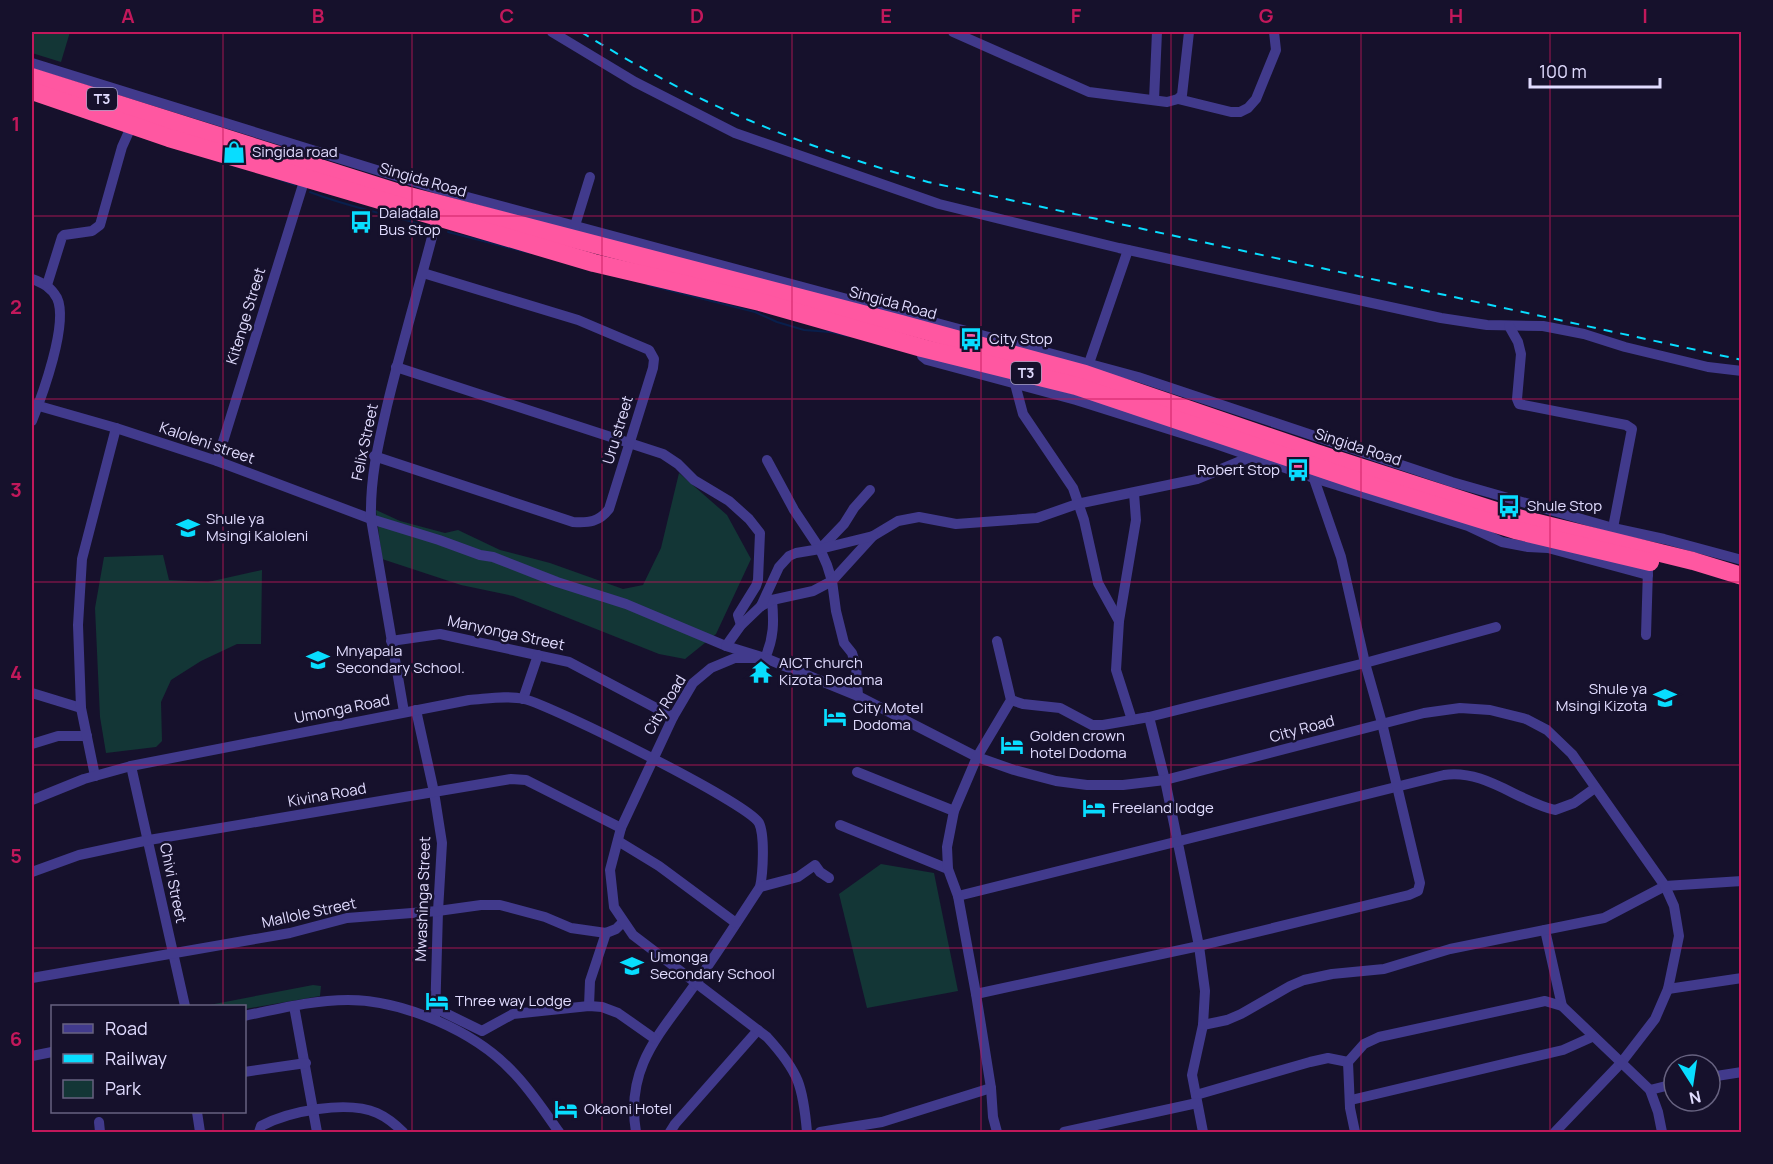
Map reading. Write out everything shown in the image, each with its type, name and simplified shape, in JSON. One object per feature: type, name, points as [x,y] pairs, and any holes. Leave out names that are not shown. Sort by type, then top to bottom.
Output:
[{"type":"highway","name":"Singida Road","points":[[32,77],[437,218],[594,263],[760,302],[922,348],[1076,386],[1313,466],[1515,530],[1648,568],[1742,587]]},
{"type":"highway","name":"Singida Road","points":[[32,91],[131,127],[307,172],[573,233],[901,324],[1087,369],[1313,466],[1518,518],[1611,534],[1742,576]]},
{"type":"street","points":[[552,32],[634,82],[735,133],[939,204],[1128,250],[1442,318],[1488,325],[1550,327],[1708,367],[1742,370]]},
{"type":"street","points":[[953,32],[1089,92],[1167,102],[1178,99],[1231,112],[1240,112],[1248,108],[1256,99],[1275,54],[1274,32]]},
{"type":"street","points":[[1154,100],[1157,32]]},
{"type":"street","points":[[1178,99],[1185,85],[1189,32]]},
{"type":"street","points":[[32,63],[421,183],[573,233],[590,177]]},
{"type":"street","points":[[47,285],[62,237],[92,231],[100,225],[122,147],[131,127]]},
{"type":"street","name":"Kitenge Street","points":[[216,461],[307,172]]},
{"type":"street","name":"Felix Street","points":[[404,712],[371,519],[370,491],[375,456],[396,368],[437,218]]},
{"type":"street","points":[[1128,250],[1087,369],[1138,376],[1611,534],[1664,539],[1742,560]]},
{"type":"street","name":"Uru street","points":[[375,456],[573,522],[589,523],[600,518],[609,508],[653,368],[654,359],[649,350],[578,320],[423,273]]},
{"type":"street","points":[[32,279],[47,285],[57,299],[60,322],[34,405],[32,421]]},
{"type":"street","points":[[1509,326],[1518,342],[1521,354],[1517,399],[1519,404],[1626,425],[1632,429],[1611,534]]},
{"type":"street","points":[[922,348],[922,356],[927,360],[1076,400],[1253,456],[1313,466],[1341,557],[1420,883],[1418,891],[1409,895],[1199,946],[976,994]]},
{"type":"street","points":[[396,368],[663,454],[678,464],[694,480],[729,501],[749,519],[760,533],[758,580],[738,615],[741,625]]},
{"type":"street","points":[[1015,384],[1023,414],[1073,488],[1087,529],[1098,583],[1119,621]]},
{"type":"street","name":"Kaloleni street","points":[[34,405],[116,428],[216,461],[371,519],[480,555],[493,557],[557,582],[609,598],[726,646],[765,658]]},
{"type":"street","points":[[95,776],[81,708],[78,625],[82,559],[116,428]]},
{"type":"street","points":[[726,646],[741,625],[761,606],[772,600],[813,591],[832,581],[873,536],[898,521],[919,517],[956,524],[1037,518],[1077,504],[1197,480],[1253,456]]},
{"type":"street","points":[[767,460],[794,510],[820,549],[832,581],[844,643],[852,653],[856,666],[858,696]]},
{"type":"street","points":[[820,549],[844,524],[870,490]]},
{"type":"street","points":[[1132,720],[1116,670],[1119,621],[1136,520],[1134,493]]},
{"type":"street","points":[[761,606],[779,567],[796,553],[873,536]]},
{"type":"street","points":[[1646,635],[1648,568]]},
{"type":"street","points":[[765,658],[775,627],[772,600]]},
{"type":"street","points":[[1011,700],[1023,704],[1060,708],[1092,725],[1102,725],[1149,717],[1365,663],[1496,627]]},
{"type":"street","name":"Manyonga Street","points":[[391,641],[440,634],[568,662],[673,717]]},
{"type":"street","points":[[997,641],[1011,700],[977,757],[954,811],[947,847],[948,870],[958,896],[976,994],[991,1088],[991,1106],[997,1132]]},
{"type":"street","points":[[523,699],[538,655]]},
{"type":"street","name":"City Road","points":[[807,1132],[799,1081],[777,1047],[633,934],[614,907],[610,870],[621,828],[652,758],[693,683],[711,668],[735,658],[765,658],[858,696],[977,757],[1035,776],[1087,785],[1123,785],[1165,780],[1382,723],[1424,713],[1460,708],[1490,710],[1526,719],[1547,730],[1572,754],[1665,886],[1674,906],[1679,936],[1668,989],[1655,1019],[1621,1063],[1555,1132]]},
{"type":"street","points":[[32,693],[81,708]]},
{"type":"street","name":"Umonga Road","points":[[32,800],[95,776],[131,766],[468,700],[523,699],[546,707],[652,758]]},
{"type":"street","name":"Mwashinga Street","points":[[416,710],[435,792],[442,843],[435,1014]]},
{"type":"street","points":[[1149,717],[1178,842],[1206,991],[1203,1025],[1193,1069],[1203,1132]]},
{"type":"street","points":[[32,744],[58,736],[87,736]]},
{"type":"street","name":"City Road","points":[[652,758],[738,805],[758,822],[761,831],[763,875],[760,887],[696,983]]},
{"type":"street","name":"Chivi Street","points":[[131,766],[185,1005]]},
{"type":"street","points":[[857,772],[954,811]]},
{"type":"street","points":[[958,896],[1444,775],[1464,774],[1555,810],[1574,803],[1595,788]]},
{"type":"street","name":"Kivina Road","points":[[32,872],[79,855],[149,840],[511,779],[526,780],[621,828]]},
{"type":"street","points":[[840,825],[948,870]]},
{"type":"street","points":[[618,841],[659,866],[736,923]]},
{"type":"street","points":[[760,887],[798,877],[815,865],[829,878]]},
{"type":"street","points":[[1203,1025],[1227,1020],[1241,1014],[1305,980],[1332,974],[1384,969],[1450,950],[1611,916],[1665,886],[1742,881]]},
{"type":"street","name":"Mallole Street","points":[[32,978],[290,933],[346,918],[438,911],[481,905],[500,905],[545,917],[571,928],[606,933]]},
{"type":"street","points":[[589,1006],[590,981],[606,933],[616,929],[623,922]]},
{"type":"street","points":[[1545,930],[1562,1006]]},
{"type":"street","points":[[1668,989],[1742,978]]},
{"type":"street","points":[[636,1132],[636,1088],[643,1061],[655,1039],[696,983]]},
{"type":"street","points":[[246,1016],[294,1006],[349,1000],[435,1014],[482,1031],[513,1014],[589,1006],[602,1007],[618,1013],[655,1039]]},
{"type":"street","points":[[1355,1132],[1348,1062],[1364,1044],[1380,1036],[1545,1001],[1562,1006],[1650,1090],[1662,1132]]},
{"type":"street","points":[[294,1006],[317,1132]]},
{"type":"street","points":[[435,1014],[511,1069],[535,1097],[558,1132]]},
{"type":"street","points":[[670,1132],[758,1030]]},
{"type":"street","points":[[1351,1100],[1563,1050],[1592,1037]]},
{"type":"street","points":[[32,1056],[51,1052]]},
{"type":"street","points":[[1064,1132],[1196,1099],[1328,1058],[1348,1062]]},
{"type":"street","points":[[246,1072],[306,1063]]},
{"type":"street","points":[[1722,1075],[1742,1072]]},
{"type":"street","points":[[1650,1090],[1662,1087]]},
{"type":"street","points":[[820,1132],[882,1122],[991,1088]]},
{"type":"street","points":[[259,1132],[261,1126],[274,1120],[314,1110],[356,1107],[377,1113],[403,1132]]},
{"type":"street","points":[[197,1113],[200,1132]]},
{"type":"green space","points":[[32,32],[70,32],[61,62],[32,53]]},
{"type":"green space","points":[[679,473],[727,515],[751,559],[716,634],[685,659],[659,654],[513,596],[461,585],[382,559],[376,510],[400,521],[445,533],[458,530],[500,550],[550,563],[623,589],[643,585],[661,548]]},
{"type":"green space","points":[[163,555],[169,580],[208,582],[262,570],[261,644],[237,644],[201,661],[171,680],[161,702],[162,741],[156,747],[106,753],[100,717],[95,608],[104,557]]},
{"type":"green space","points":[[881,864],[934,873],[958,991],[867,1008],[839,894]]},
{"type":"green space","points":[[313,985],[321,986],[320,996],[246,1009],[246,1005],[209,1005]]},
{"type":"waterway","points":[[275,178],[295,185]]},
{"type":"waterway","points":[[310,192],[426,226]]},
{"type":"waterway","points":[[448,232],[530,253]]},
{"type":"waterway","points":[[648,285],[755,312],[777,322],[804,330],[848,336]]},
{"type":"railway","points":[[581,32],[664,80],[729,112],[817,147],[928,182],[1742,360]]},
{"type":"place","name":"Singida road","points":[[234,152]]},
{"type":"place","name":"Daladala Bus Stop","points":[[361,222]]},
{"type":"place","name":"City Stop","points":[[971,339]]},
{"type":"place","name":"Robert Stop","points":[[1298,470]]},
{"type":"place","name":"Shule Stop","points":[[1509,506]]},
{"type":"place","name":"Shule ya Msingi Kaloleni","points":[[188,528]]},
{"type":"place","name":"Mnyapala Secondary School.","points":[[318,660]]},
{"type":"place","name":"AICT church Kizota Dodoma","points":[[761,672]]},
{"type":"place","name":"Shule ya Msingi Kizota","points":[[1665,698]]},
{"type":"place","name":"City Motel Dodoma","points":[[835,717]]},
{"type":"place","name":"Golden crown hotel Dodoma","points":[[1012,745]]},
{"type":"place","name":"Freeland lodge","points":[[1094,808]]},
{"type":"place","name":"Umonga Secondary School","points":[[632,966]]},
{"type":"place","name":"Three way Lodge","points":[[437,1001]]},
{"type":"place","name":"Okaoni Hotel","points":[[566,1109]]}]
